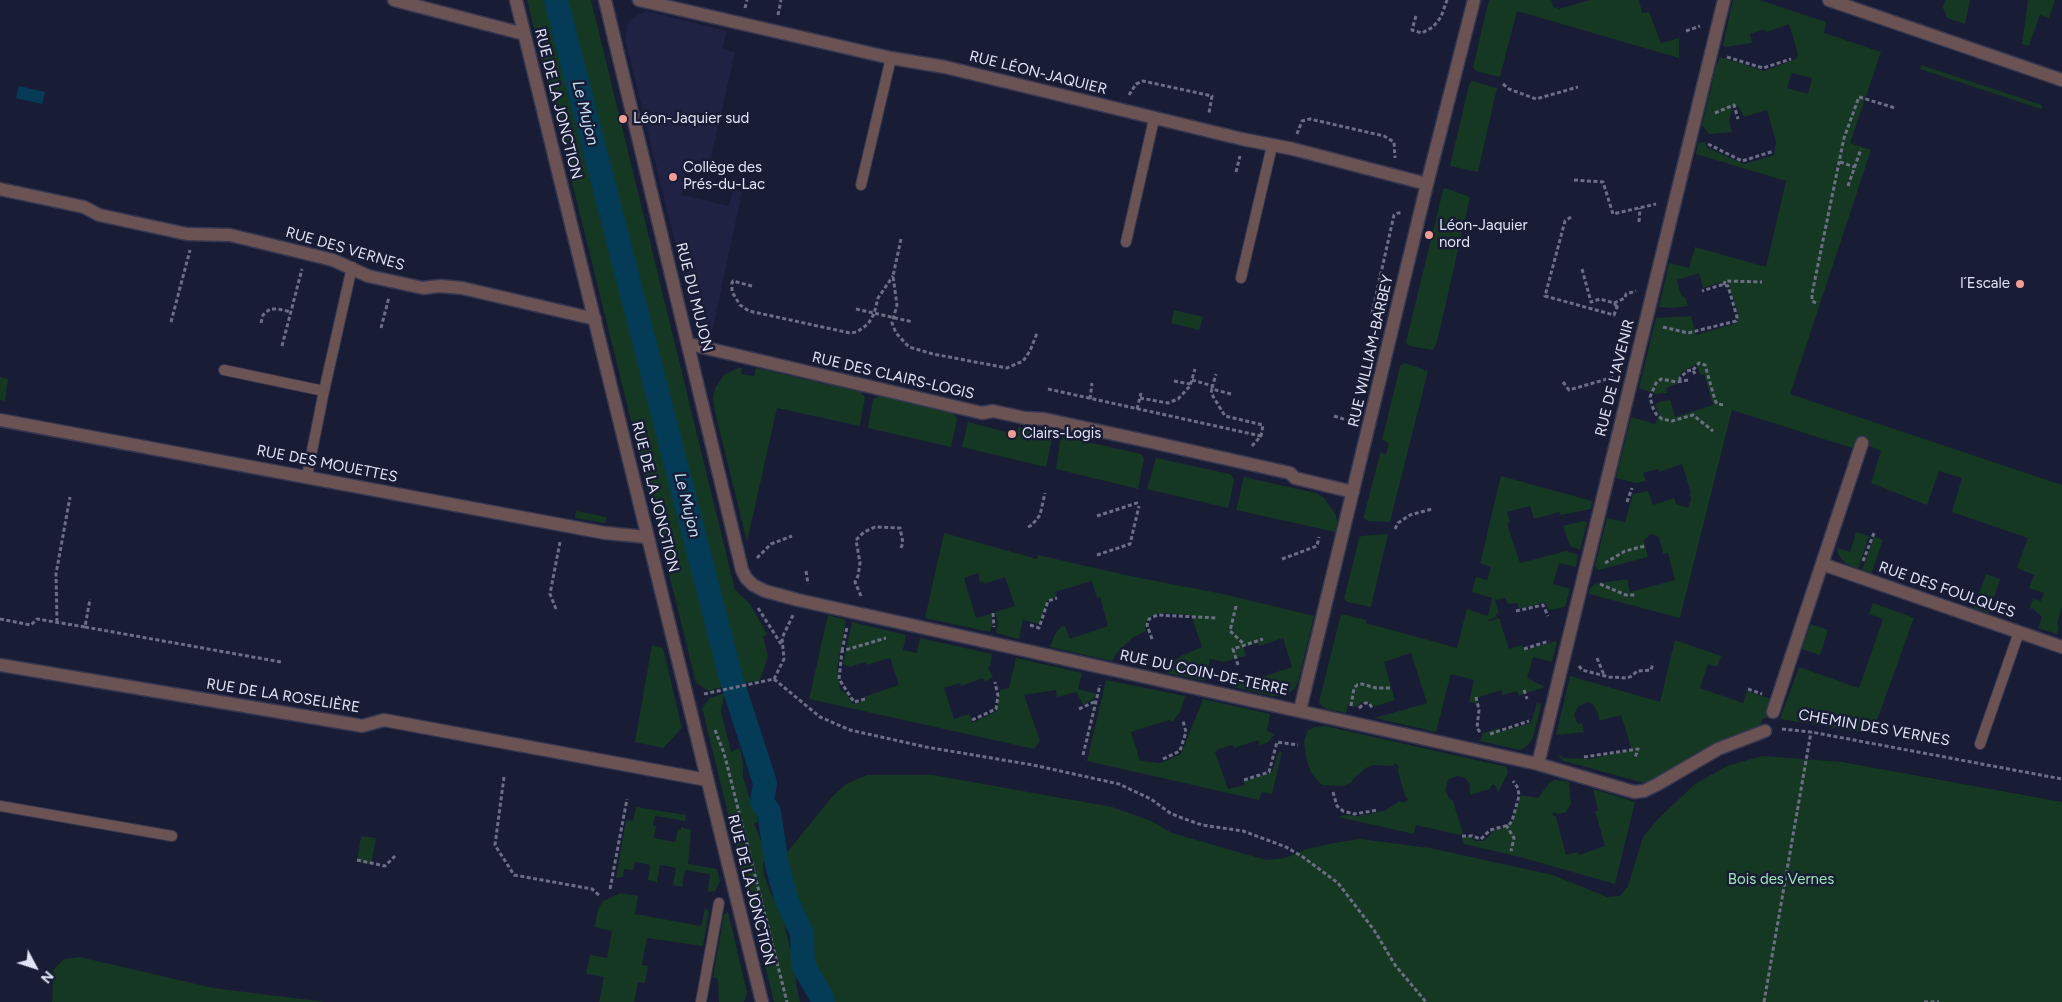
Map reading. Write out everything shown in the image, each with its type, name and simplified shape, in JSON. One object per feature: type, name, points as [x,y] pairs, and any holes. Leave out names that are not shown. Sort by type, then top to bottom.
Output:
[{"type":"street","points":[[394,0],[524,34]]},
{"type":"street","name":"RUE DE LA JONCTION","points":[[516,0],[762,1002]]},
{"type":"street","name":"RUE DU MUJON","points":[[605,0],[742,570],[752,584]]},
{"type":"street","name":"RUE LÉON-JAQUIER","points":[[639,0],[891,58],[945,68],[1372,169],[1391,176],[1427,184]]},
{"type":"street","name":"RUE WILLIAM-BARBEY","points":[[1300,710],[1427,184],[1474,0]]},
{"type":"street","name":"RUE DE L'AVENIR","points":[[1538,764],[1724,0]]},
{"type":"street","points":[[1829,0],[2062,80]]},
{"type":"street","name":"RUE DES VERNES","points":[[0,189],[84,207],[99,215],[187,234],[230,235],[333,260],[352,267],[368,276],[423,288],[440,286],[462,288],[595,319]]},
{"type":"street","name":"RUE DES CLAIRS-LOGIS","points":[[689,344],[982,413],[993,411],[1025,418],[1044,418],[1290,473],[1295,478],[1353,492]]},
{"type":"street","name":"RUE DES MOUETTES","points":[[0,420],[308,476],[605,533],[647,538]]},
{"type":"street","points":[[1772,712],[1862,443]]},
{"type":"street","name":"RUE DES FOULQUES","points":[[1822,564],[2062,647]]},
{"type":"street","name":"RUE DU COIN-DE-TERRE","points":[[752,584],[765,591],[798,600],[1538,764],[1634,792],[1644,791],[1718,749],[1766,731]]},
{"type":"street","name":"RUE DE LA ROSELIÈRE","points":[[0,664],[362,726],[384,720],[707,780]]},
{"type":"lane","points":[[861,185],[891,58]]},
{"type":"lane","points":[[1126,242],[1154,118]]},
{"type":"lane","points":[[1241,278],[1272,146]]},
{"type":"lane","points":[[308,476],[324,391],[352,267]]},
{"type":"lane","points":[[224,370],[324,391]]},
{"type":"lane","points":[[1980,744],[2019,632]]},
{"type":"lane","points":[[0,806],[172,836]]},
{"type":"lane","points":[[701,1002],[719,903]]},
{"type":"path","points":[[1416,16],[1412,30],[1422,33],[1433,27],[1441,17],[1447,0]]},
{"type":"path","points":[[1724,56],[1763,68],[1791,59]]},
{"type":"path","points":[[1122,110],[1136,84],[1143,81],[1212,96],[1206,131]]},
{"type":"path","points":[[1503,84],[1509,89],[1536,99],[1578,87]]},
{"type":"path","points":[[1816,302],[1812,301],[1812,294],[1844,138],[1860,97],[1895,108]]},
{"type":"path","points":[[1693,126],[1705,129],[1712,116],[1719,110],[1734,105],[1738,119]]},
{"type":"path","points":[[1293,150],[1299,125],[1302,121],[1310,119],[1384,136],[1394,142],[1396,154],[1391,176]]},
{"type":"path","points":[[1708,136],[1708,146],[1742,161],[1774,151]]},
{"type":"path","points":[[1848,186],[1861,149]]},
{"type":"path","points":[[1840,162],[1855,167]]},
{"type":"path","points":[[1574,180],[1603,182],[1613,214],[1640,208],[1639,222]]},
{"type":"path","points":[[1396,318],[1372,313],[1394,215],[1398,212],[1419,218]]},
{"type":"path","points":[[1571,217],[1564,221],[1545,296],[1614,315],[1618,307],[1614,303],[1600,299],[1591,302],[1582,269]]},
{"type":"path","points":[[752,286],[733,281],[732,283],[732,292],[740,305],[749,311],[850,333],[857,332],[868,324],[874,313],[878,298],[893,276],[902,239]]},
{"type":"path","points":[[171,322],[192,244]]},
{"type":"path","points":[[282,346],[302,268]]},
{"type":"path","points":[[893,276],[897,305],[892,323],[896,333],[910,347],[933,354],[1007,368],[1023,361],[1030,351],[1037,333]]},
{"type":"path","points":[[1702,291],[1724,285],[1725,281],[1762,282]]},
{"type":"path","points":[[1645,322],[1688,333],[1736,321],[1737,317],[1728,286],[1724,285]]},
{"type":"path","points":[[380,328],[391,289]]},
{"type":"path","points":[[261,323],[263,315],[270,309],[291,312]]},
{"type":"path","points":[[856,309],[913,322]]},
{"type":"path","points":[[1680,382],[1683,374],[1694,370],[1699,363],[1705,365],[1714,400],[1717,404],[1725,405]]},
{"type":"path","points":[[1140,398],[1168,403],[1178,399],[1190,384],[1195,368]]},
{"type":"path","points":[[1694,370],[1696,376]]},
{"type":"path","points":[[1563,382],[1569,390],[1633,371]]},
{"type":"path","points":[[1048,390],[1261,436],[1263,425],[1225,416],[1213,397],[1212,387],[1216,374]]},
{"type":"path","points":[[1688,380],[1680,382],[1667,378],[1661,379],[1656,383],[1650,397],[1656,414],[1662,419],[1672,421],[1693,415],[1713,431]]},
{"type":"path","points":[[1192,380],[1231,394]]},
{"type":"path","points":[[1174,381],[1190,384]]},
{"type":"path","points":[[1090,398],[1092,382]]},
{"type":"path","points":[[1137,409],[1141,393]]},
{"type":"path","points":[[1334,416],[1358,423]]},
{"type":"path","points":[[1626,502],[1632,488]]},
{"type":"path","points":[[1028,527],[1040,515],[1045,493]]},
{"type":"path","points":[[57,622],[56,574],[70,497]]},
{"type":"path","points":[[1097,516],[1140,504],[1130,544],[1097,555]]},
{"type":"path","points":[[1395,529],[1398,523],[1410,515],[1432,509]]},
{"type":"path","points":[[865,699],[854,702],[839,679],[842,651],[855,613],[863,599],[855,582],[860,563],[856,540],[864,532],[874,527],[900,528],[902,543],[900,550]]},
{"type":"path","points":[[556,609],[550,594],[562,533]]},
{"type":"path","points":[[1857,577],[1874,533]]},
{"type":"path","points":[[754,566],[757,557],[771,544],[792,536]]},
{"type":"path","points":[[1282,559],[1318,546],[1320,537]]},
{"type":"path","points":[[1601,570],[1606,562],[1625,551],[1645,546]]},
{"type":"path","points":[[1596,578],[1599,583],[1626,595],[1635,595]]},
{"type":"path","points":[[709,694],[774,679],[784,659],[781,645],[752,595],[752,584]]},
{"type":"path","points":[[1030,625],[1040,628],[1048,601],[1057,598]]},
{"type":"path","points":[[85,627],[90,599]]},
{"type":"path","points":[[781,645],[782,638],[798,600]]},
{"type":"path","points":[[1516,611],[1543,605],[1548,616]]},
{"type":"path","points":[[1236,606],[1230,631],[1245,646]]},
{"type":"path","points":[[1152,639],[1147,625],[1149,619],[1156,615],[1217,618]]},
{"type":"path","points":[[0,619],[31,625],[37,619],[57,622],[280,662]]},
{"type":"path","points":[[1524,649],[1569,636]]},
{"type":"path","points":[[842,651],[891,637]]},
{"type":"path","points":[[1238,665],[1233,649],[1264,639]]},
{"type":"path","points":[[1597,658],[1604,676]]},
{"type":"path","points":[[1576,660],[1582,670],[1604,676],[1627,678],[1638,671],[1651,670],[1653,663]]},
{"type":"path","points":[[1083,755],[1105,668]]},
{"type":"path","points":[[774,679],[820,718],[850,730],[926,747],[1033,765],[1119,784],[1151,799],[1170,813],[1182,818],[1202,825],[1243,831],[1286,847],[1338,883],[1374,930],[1396,965],[1426,1002]]},
{"type":"path","points":[[972,720],[996,709],[998,696],[995,682]]},
{"type":"path","points":[[1374,710],[1369,703],[1361,705],[1358,711],[1351,709],[1354,688],[1362,684],[1376,688],[1391,688]]},
{"type":"path","points":[[1524,690],[1527,699]]},
{"type":"path","points":[[1476,697],[1479,710],[1477,728],[1478,731],[1484,734],[1490,734],[1529,722],[1532,712]]},
{"type":"path","points":[[1079,709],[1096,701]]},
{"type":"path","points":[[1163,759],[1180,751],[1186,732],[1184,721]]},
{"type":"path","points":[[712,724],[724,753],[787,1002]]},
{"type":"path","name":"CHEMIN DES VERNES","points":[[1766,731],[1781,729],[1811,732],[2062,779]]},
{"type":"path","points":[[1764,1002],[1811,732]]},
{"type":"path","points":[[1244,780],[1269,772],[1277,742],[1298,745]]},
{"type":"path","points":[[1581,757],[1638,749],[1635,758]]},
{"type":"path","points":[[504,777],[495,845],[514,875],[592,889],[600,896]]},
{"type":"path","points":[[1462,836],[1472,836],[1481,839],[1490,830],[1512,821],[1518,796],[1518,788],[1513,781]]},
{"type":"path","points":[[1333,792],[1334,800],[1343,811],[1354,814],[1378,810]]},
{"type":"path","points":[[610,889],[627,799]]},
{"type":"path","points":[[1506,825],[1514,838],[1511,851]]},
{"type":"path","points":[[357,860],[385,866],[395,856]]},
{"type":"path","points":[[1924,1002],[1939,1002]]},
{"type":"shaded area","name":"Collège des Prés-du-Lac","points":[[643,12],[650,12],[727,31],[722,49],[735,52],[710,163],[691,159],[682,195],[729,206],[733,190],[742,192],[711,337],[694,319],[625,39],[627,25],[631,19]]},
{"type":"shaded area","points":[[19,86],[45,92],[42,104],[16,98]]},
{"type":"green space","points":[[527,0],[550,0],[725,686],[709,691],[696,683]]},
{"type":"green space","points":[[563,0],[591,0],[735,590],[750,604],[767,634],[763,637],[768,657],[760,680],[740,684]]},
{"type":"green space","points":[[1489,0],[1551,0],[1554,8],[1558,7],[1558,9],[1590,0],[1639,0],[1642,13],[1649,12],[1661,43],[1679,38],[1679,58],[1517,11],[1500,77],[1476,71],[1473,67]]},
{"type":"green space","points":[[1733,0],[1760,0],[1826,22],[1824,33],[1881,52],[1850,143],[1871,150],[1790,394],[2062,485],[2062,607],[2057,623],[2059,628],[2057,634],[2038,628],[2042,617],[2032,608],[2029,610],[2033,599],[2041,601],[2044,593],[2029,588],[2034,575],[2017,568],[2028,538],[1952,512],[1962,478],[1939,471],[1927,505],[1871,483],[1881,451],[1862,443],[1852,448],[1732,410],[1680,618],[1589,594],[1590,588],[1595,584],[1627,579],[1630,592],[1675,580],[1668,553],[1663,554],[1659,537],[1651,534],[1644,540],[1648,557],[1598,570],[1595,566],[1607,518],[1625,522],[1633,494],[1648,491],[1653,505],[1674,498],[1676,504],[1688,508],[1691,499],[1682,464],[1659,472],[1658,469],[1643,473],[1646,481],[1636,483],[1616,478],[1631,417],[1655,424],[1659,415],[1655,404],[1662,401],[1670,400],[1675,417],[1713,405],[1704,374],[1701,375],[1696,364],[1681,373],[1677,384],[1666,388],[1667,393],[1656,394],[1639,388],[1656,318],[1691,316],[1696,335],[1737,323],[1738,314],[1729,284],[1722,282],[1703,288],[1699,273],[1677,280],[1681,296],[1685,297],[1688,306],[1659,307],[1669,263],[1689,268],[1695,247],[1766,267],[1786,181],[1696,154],[1698,143],[1705,142],[1707,148],[1744,164],[1774,155],[1776,142],[1767,110],[1744,117],[1738,106],[1732,108],[1729,122],[1732,132],[1709,134],[1702,125],[1716,66],[1720,57],[1764,71],[1796,59],[1798,54],[1789,24],[1766,32],[1765,29],[1750,34],[1752,43],[1725,47],[1723,45]],"holes":[[[1792,73],[1812,78],[1808,94],[1787,88]]]},
{"type":"green space","points":[[1945,0],[1970,0],[1965,24],[1947,18],[1943,8]]},
{"type":"green space","points":[[2028,0],[2055,0],[2049,18],[2040,15],[2029,46],[2022,44]]},
{"type":"green space","points":[[1921,65],[2042,105],[2041,109],[1920,69]]},
{"type":"green space","points":[[1472,81],[1497,88],[1478,172],[1450,166],[1469,85]]},
{"type":"green space","points":[[1445,188],[1470,197],[1437,342],[1433,350],[1409,346],[1406,342]]},
{"type":"green space","points":[[1174,310],[1203,317],[1199,330],[1171,323]]},
{"type":"green space","points":[[1405,363],[1428,371],[1390,522],[1368,521],[1364,516],[1381,450],[1381,453],[1386,454],[1389,443],[1382,440],[1400,366]]},
{"type":"green space","points":[[742,368],[741,374],[754,376],[756,368],[861,392],[865,397],[860,426],[777,408],[747,542],[714,408],[713,397],[715,388],[724,375]]},
{"type":"green space","points":[[0,377],[8,379],[5,401],[0,400]]},
{"type":"green space","points":[[880,396],[953,413],[957,419],[951,447],[868,428],[873,399]]},
{"type":"green space","points":[[968,422],[1006,432],[1006,436],[1015,439],[1018,427],[1048,433],[1052,439],[1046,467],[962,447]]},
{"type":"green space","points":[[1064,437],[1141,454],[1144,458],[1138,489],[1056,469],[1060,441]]},
{"type":"green space","points":[[1156,458],[1230,474],[1234,480],[1228,508],[1147,489]]},
{"type":"green space","points":[[1501,476],[1592,501],[1591,509],[1561,515],[1559,512],[1534,519],[1530,506],[1507,512],[1510,522],[1507,524],[1520,563],[1566,551],[1578,555],[1576,567],[1559,563],[1553,584],[1570,589],[1565,607],[1549,610],[1545,602],[1519,609],[1518,603],[1508,604],[1505,598],[1495,600],[1499,613],[1495,614],[1497,617],[1488,620],[1499,618],[1509,649],[1521,645],[1524,650],[1557,641],[1552,662],[1533,657],[1527,678],[1545,687],[1526,693],[1524,690],[1523,694],[1519,696],[1517,691],[1503,695],[1501,690],[1476,698],[1478,704],[1469,702],[1474,680],[1451,674],[1436,732],[1375,718],[1427,703],[1411,653],[1384,662],[1395,700],[1376,706],[1363,701],[1356,707],[1348,705],[1346,713],[1327,709],[1321,705],[1319,702],[1341,614],[1366,620],[1366,623],[1457,648],[1467,609],[1488,616],[1492,598],[1472,592],[1476,577],[1487,580],[1491,567],[1480,563]]},
{"type":"green space","points":[[1244,477],[1316,493],[1324,498],[1336,515],[1335,532],[1236,510]]},
{"type":"green space","points":[[576,511],[607,517],[605,523],[575,518]]},
{"type":"green space","points":[[1583,521],[1587,522],[1580,550],[1570,546],[1563,526]]},
{"type":"green space","points":[[1856,532],[1869,536],[1858,569],[1845,563],[1838,554],[1837,548],[1850,552]]},
{"type":"green space","points":[[944,533],[1037,559],[1038,555],[1130,576],[1223,594],[1314,616],[1298,682],[1288,694],[1281,696],[1272,696],[1230,686],[1233,682],[1251,682],[1292,667],[1283,638],[1259,646],[1258,643],[1243,647],[1246,656],[1237,658],[1237,655],[1233,656],[1234,659],[1224,662],[1210,659],[1205,681],[1167,673],[1168,666],[1181,656],[1202,647],[1191,615],[1162,613],[1150,616],[1145,625],[1146,631],[1132,638],[1115,655],[1112,661],[1050,647],[1055,634],[1061,627],[1065,626],[1070,639],[1108,626],[1100,597],[1097,598],[1092,581],[1055,592],[1056,596],[1047,601],[1039,624],[1023,620],[1019,639],[996,633],[998,623],[995,612],[1015,606],[1005,577],[984,584],[983,581],[980,582],[978,573],[964,578],[976,618],[991,614],[993,623],[990,632],[925,618]]},
{"type":"green space","points":[[1388,534],[1371,607],[1347,602],[1344,598],[1359,539],[1361,536]]},
{"type":"green space","points":[[1874,536],[1883,540],[1871,574],[1862,570]]},
{"type":"green space","points":[[1986,574],[2000,579],[1989,613],[1974,608]]},
{"type":"green space","points":[[1873,603],[1914,618],[1872,734],[1780,719],[1799,667],[1859,688],[1883,619],[1869,614]]},
{"type":"green space","points":[[828,615],[846,620],[837,668],[840,690],[846,693],[853,704],[866,700],[864,697],[899,685],[890,658],[866,665],[865,662],[850,667],[843,664],[852,622],[906,635],[903,650],[917,653],[920,638],[992,654],[988,668],[993,677],[985,682],[983,678],[961,686],[960,683],[944,688],[954,719],[969,714],[972,723],[997,711],[1000,690],[1009,688],[1016,658],[1082,673],[1078,689],[1097,694],[1095,698],[1083,705],[1077,692],[1057,697],[1056,690],[1024,695],[1040,741],[1034,749],[809,699]]},
{"type":"green space","points":[[1810,624],[1828,630],[1820,655],[1802,649]]},
{"type":"green space","points":[[1675,640],[1721,656],[1717,667],[1708,664],[1700,688],[1743,703],[1747,691],[1770,699],[1766,710],[1769,712],[1767,718],[1763,718],[1760,726],[1714,745],[1657,778],[1644,783],[1564,761],[1559,757],[1560,755],[1564,758],[1589,759],[1632,750],[1621,715],[1599,721],[1598,713],[1593,704],[1587,702],[1578,707],[1574,714],[1578,724],[1582,723],[1584,732],[1556,735],[1570,676],[1660,702]]},
{"type":"green space","points":[[652,645],[663,648],[682,728],[663,748],[635,742]]},
{"type":"green space","points":[[1106,680],[1185,696],[1180,712],[1172,722],[1169,720],[1131,732],[1140,761],[1161,763],[1181,754],[1203,699],[1270,714],[1267,731],[1275,734],[1267,743],[1260,745],[1258,740],[1234,748],[1233,745],[1215,752],[1228,789],[1245,785],[1244,782],[1272,772],[1279,751],[1282,752],[1272,794],[1262,792],[1259,800],[1087,761]]},
{"type":"green space","points":[[725,693],[721,711],[731,752],[740,748],[743,776],[749,797],[754,804],[758,822],[754,824],[770,858],[763,863],[764,875],[784,922],[797,968],[796,985],[800,1002],[774,1002],[702,708],[710,698]]},
{"type":"green space","points":[[1537,703],[1541,704],[1539,713],[1533,738],[1527,746],[1520,750],[1480,741],[1483,733],[1499,728],[1501,732],[1531,723]]},
{"type":"green space","points":[[1325,726],[1507,767],[1508,773],[1498,792],[1493,784],[1490,789],[1470,795],[1470,784],[1465,778],[1457,776],[1448,780],[1445,790],[1453,801],[1463,833],[1460,835],[1416,825],[1414,834],[1338,817],[1344,815],[1358,816],[1384,811],[1400,801],[1405,803],[1408,799],[1405,796],[1398,771],[1399,766],[1395,763],[1392,766],[1373,765],[1366,768],[1351,783],[1342,786],[1322,785],[1312,774],[1307,762],[1304,741],[1308,730]]},
{"type":"green space","name":"Bois des Vernes","points":[[1762,756],[1842,762],[2062,802],[2062,1002],[823,1002],[803,965],[802,933],[787,901],[777,865],[831,798],[846,784],[867,775],[933,775],[1112,807],[1151,821],[1172,833],[1266,860],[1285,858],[1307,849],[1360,839],[1430,848],[1553,875],[1607,897],[1620,896],[1628,886],[1643,837],[1659,818],[1695,784],[1727,766]]},
{"type":"green space","points":[[1555,780],[1569,782],[1571,804],[1566,812],[1558,814],[1554,812],[1552,815],[1556,817],[1566,855],[1577,852],[1579,855],[1605,846],[1595,811],[1598,811],[1593,789],[1635,802],[1615,884],[1524,858],[1464,844],[1462,837],[1470,837],[1475,841],[1484,841],[1495,830],[1511,825],[1521,795],[1538,798],[1550,782]]},
{"type":"green space","points":[[636,807],[686,815],[685,821],[655,816],[653,825],[656,826],[654,838],[675,842],[678,829],[681,830],[681,827],[691,830],[688,864],[717,869],[720,882],[715,891],[708,892],[710,874],[685,870],[682,887],[673,885],[676,868],[660,865],[657,882],[648,880],[650,865],[635,862],[633,870],[624,869],[623,877],[616,878],[626,820],[633,821]]},
{"type":"green space","points":[[361,836],[376,838],[371,864],[357,862]]},
{"type":"green space","points":[[620,893],[638,896],[635,914],[701,926],[705,908],[709,912],[703,946],[647,938],[642,965],[648,966],[645,983],[638,982],[634,1002],[599,1002],[604,977],[586,974],[590,955],[607,958],[612,931],[595,927],[598,909],[603,901]]},
{"type":"green space","points":[[728,912],[747,992],[744,1002],[719,1002],[718,979],[713,977],[724,914]]},
{"type":"green space","points":[[80,957],[213,988],[326,1002],[52,1002],[54,969],[64,959]]},
{"type":"waterway","name":"Le Mujon","points":[[556,0],[731,678],[765,783],[762,802],[769,812],[777,865],[787,901],[802,933],[803,965],[823,1002]]},
{"type":"place","name":"Léon-Jaquier sud","points":[[623,119]]},
{"type":"place","name":"Collège des Prés-du-Lac","points":[[673,177]]},
{"type":"place","name":"Léon-Jaquier nord","points":[[1429,235]]},
{"type":"place","name":"l´Escale","points":[[2020,284]]},
{"type":"place","name":"Clairs-Logis","points":[[1012,434]]}]
